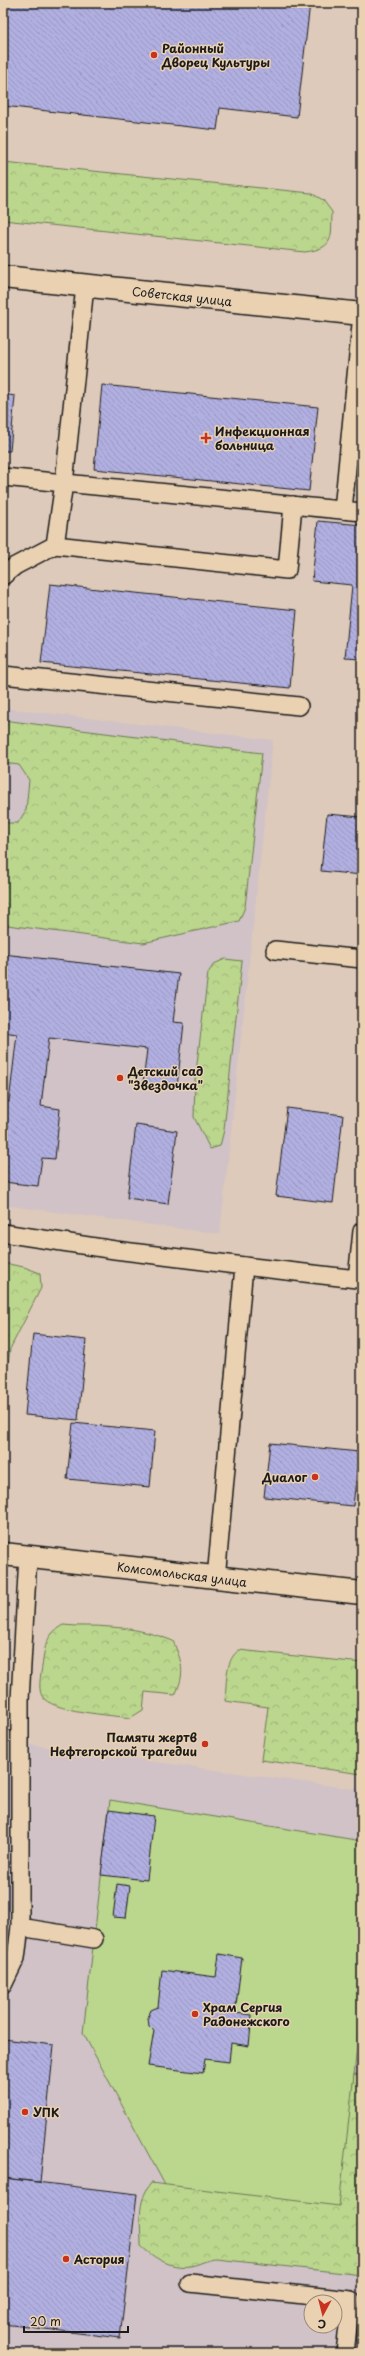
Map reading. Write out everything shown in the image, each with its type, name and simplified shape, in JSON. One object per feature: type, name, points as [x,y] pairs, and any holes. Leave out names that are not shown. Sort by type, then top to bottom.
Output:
[{"type":"street","name":"Советская улица","points":[[3,278],[362,314]]},
{"type":"street","name":"Комсомольская улица","points":[[3,1554],[362,1593]]},
{"type":"lane","points":[[55,545],[64,483],[85,286]]},
{"type":"lane","points":[[343,510],[362,314]]},
{"type":"lane","points":[[3,477],[362,512]]},
{"type":"lane","points":[[3,576],[15,566],[55,545],[287,570],[293,505]]},
{"type":"lane","points":[[3,675],[299,706]]},
{"type":"lane","points":[[276,950],[362,959]]},
{"type":"lane","points":[[3,1233],[115,1250],[357,1279],[362,1231]]},
{"type":"lane","points":[[216,1578],[244,1266]]},
{"type":"lane","points":[[3,1986],[16,1958],[20,1927],[20,1700],[28,1556]]},
{"type":"lane","points":[[20,1927],[94,1939]]},
{"type":"lane","points":[[190,2283],[351,2300],[345,2353]]},
{"type":"shaded area","name":"Детский сад \"Звездочка\"","points":[[3,708],[273,740],[220,1234],[3,1205]]},
{"type":"shaded area","points":[[3,1741],[362,1790],[362,2353],[3,2353]]},
{"type":"green space","points":[[3,162],[311,193],[323,200],[332,212],[331,235],[329,240],[322,248],[305,252],[3,220]]},
{"type":"green space","points":[[3,720],[262,753],[245,907],[239,921],[143,943],[7,925],[3,917],[3,823],[18,823],[26,810],[29,780],[19,765],[3,763]]},
{"type":"green space","points":[[225,959],[242,961],[224,1130],[220,1146],[210,1149],[194,1117],[195,1080],[208,973],[214,964]]},
{"type":"green space","points":[[3,1263],[24,1267],[40,1273],[41,1288],[10,1349],[3,1404]]},
{"type":"green space","points":[[63,1625],[126,1628],[150,1633],[173,1641],[179,1655],[182,1668],[181,1680],[175,1695],[145,1692],[143,1710],[130,1718],[83,1712],[57,1706],[47,1701],[42,1696],[40,1688],[40,1678],[45,1649],[51,1635]]},
{"type":"green space","points":[[239,1650],[362,1663],[362,1774],[261,1760],[268,1707],[225,1701],[227,1673],[231,1660]]},
{"type":"green space","points":[[110,1800],[362,1841],[362,1998],[338,2231],[179,2211],[83,2033]]},
{"type":"green space","points":[[354,2074],[362,2075],[362,2275],[217,2259],[190,2266],[176,2266],[163,2262],[151,2255],[141,2246],[141,2206],[146,2191],[151,2183],[339,2206]]},
{"type":"building","name":"Районный Дворец Культуры","points":[[3,3],[310,3],[297,117],[220,108],[217,130],[3,106]]},
{"type":"building","name":"Инфекционная больница","points":[[102,385],[318,407],[309,491],[94,469]]},
{"type":"building","points":[[3,394],[15,396],[10,451],[3,451]]},
{"type":"building","points":[[318,521],[362,525],[362,659],[345,658],[352,585],[312,581]]},
{"type":"building","points":[[50,584],[297,610],[290,688],[41,663]]},
{"type":"building","points":[[327,814],[362,817],[362,875],[321,871]]},
{"type":"building","points":[[3,954],[179,974],[173,1022],[184,1023],[177,1087],[143,1083],[147,1049],[49,1038],[41,1106],[60,1109],[55,1159],[42,1158],[38,1186],[3,1182],[3,1102],[9,1102],[17,1034],[3,1032]]},
{"type":"building","points":[[287,1108],[343,1115],[333,1203],[276,1196]]},
{"type":"building","points":[[136,1125],[177,1131],[168,1204],[127,1198]]},
{"type":"building","points":[[33,1334],[86,1340],[78,1420],[25,1415]]},
{"type":"building","points":[[73,1423],[155,1431],[150,1487],[67,1479]]},
{"type":"building","points":[[270,1443],[359,1452],[353,1506],[264,1497]]},
{"type":"building","points":[[109,1810],[154,1816],[147,1880],[101,1875]]},
{"type":"building","points":[[117,1884],[130,1886],[126,1918],[113,1917]]},
{"type":"building","name":"Храм Сергия Радонежского","points":[[219,1954],[242,1958],[235,2013],[252,2015],[249,2046],[231,2043],[229,2062],[205,2059],[203,2073],[148,2066],[154,2031],[149,2026],[148,2017],[151,2010],[158,2007],[162,1970],[216,1977]]},
{"type":"building","name":"УПК","points":[[3,2039],[54,2045],[40,2182],[3,2178]]},
{"type":"building","name":"Астория","points":[[3,2178],[137,2194],[120,2338],[3,2324]]},
{"type":"place","name":"Районный Дворец Культуры","points":[[154,55]]},
{"type":"place","name":"Инфекционная больница","points":[[206,438]]},
{"type":"place","name":"Детский сад \"Звездочка\"","points":[[120,1078]]},
{"type":"place","name":"Диалог","points":[[315,1477]]},
{"type":"place","name":"Памяти жертв Нефтегорской трагедии","points":[[205,1744]]},
{"type":"place","name":"Храм Сергия Радонежского","points":[[195,2014]]},
{"type":"place","name":"УПК","points":[[25,2112]]},
{"type":"place","name":"Астория","points":[[66,2259]]}]
